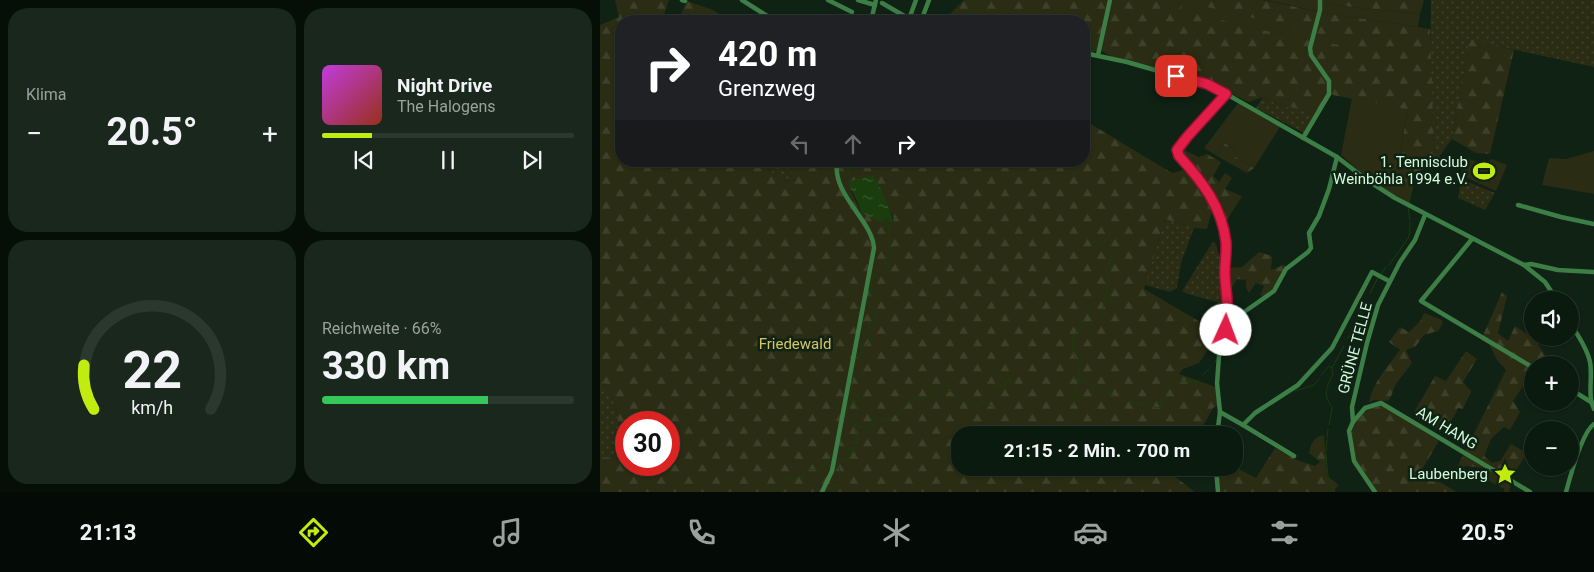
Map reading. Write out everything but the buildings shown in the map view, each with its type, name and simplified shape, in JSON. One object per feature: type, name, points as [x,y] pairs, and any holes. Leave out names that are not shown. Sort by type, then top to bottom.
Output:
[{"type":"street","points":[[742,0],[766,15]]},
{"type":"street","points":[[828,0],[852,12]]},
{"type":"street","points":[[858,0],[875,3]]},
{"type":"street","points":[[912,15],[916,0]]},
{"type":"street","points":[[923,15],[929,0]]},
{"type":"street","points":[[1098,55],[1110,0]]},
{"type":"street","points":[[1303,138],[1329,94],[1329,81],[1311,55],[1310,48],[1320,10],[1320,0]]},
{"type":"street","points":[[882,3],[902,15]]},
{"type":"street","points":[[1090,53],[1200,82],[1226,94],[1337,157],[1377,187],[1425,215],[1524,265],[1545,282],[1552,291]]},
{"type":"street","points":[[1218,426],[1220,412],[1217,383],[1219,356],[1226,330],[1228,292],[1225,268],[1226,243],[1221,218],[1212,197],[1179,156],[1177,150],[1226,94]]},
{"type":"street","points":[[1226,330],[1237,317],[1274,291],[1286,270],[1308,252],[1310,248],[1309,233],[1319,216],[1329,189],[1337,157]]},
{"type":"street","points":[[822,492],[832,471],[874,248],[871,235],[842,189],[837,173],[838,167]]},
{"type":"street","points":[[1518,204],[1561,217],[1594,224]]},
{"type":"street","name":"GRÜNE TELLE","points":[[1375,492],[1354,461],[1349,432],[1353,422],[1352,407],[1378,305],[1389,281],[1415,240],[1425,215]]},
{"type":"street","points":[[1472,239],[1421,301],[1524,362]]},
{"type":"street","points":[[1524,265],[1530,264],[1558,270],[1594,272]]},
{"type":"street","points":[[1243,426],[1255,413],[1298,385],[1332,348],[1372,272],[1389,281]]},
{"type":"street","points":[[1579,338],[1590,362],[1591,402],[1594,409]]},
{"type":"street","points":[[1579,395],[1591,402]]},
{"type":"street","name":"AM HANG","points":[[1353,422],[1364,408],[1381,403],[1530,492]]},
{"type":"street","points":[[1220,412],[1294,456]]},
{"type":"street","points":[[1566,492],[1577,456],[1589,429],[1594,424]]},
{"type":"street","points":[[1217,476],[1218,492]]},
{"type":"green space","name":"Friedewald","points":[[615,0],[669,0],[664,15],[619,15]]},
{"type":"green space","points":[[964,0],[1108,0],[1097,50],[1093,53],[1090,52],[1090,15],[949,15]]},
{"type":"green space","points":[[1112,0],[1263,0],[1320,12],[1430,29],[1434,149],[1440,155],[1438,169],[1429,166],[1417,172],[1413,186],[1395,176],[1408,110],[1328,94],[1314,116],[1304,110],[1279,105],[1263,97],[1249,102],[1200,80],[1112,57],[1101,51]]},
{"type":"green space","points":[[1265,0],[1324,0],[1324,4],[1420,14],[1418,27],[1325,13]]},
{"type":"green space","points":[[1324,0],[1424,0],[1420,14],[1323,4]]},
{"type":"green space","points":[[1431,0],[1594,0],[1594,67],[1470,40],[1452,139],[1440,155],[1434,149],[1430,60]]},
{"type":"green space","points":[[687,1],[713,10],[721,15],[681,15]]},
{"type":"green space","points":[[1182,1],[1346,40],[1345,46],[1275,33],[1181,10]]},
{"type":"green space","name":"Friedewald","points":[[615,19],[615,167],[768,167],[771,172],[786,182],[794,167],[1090,167],[1090,124],[1172,173],[1187,169],[1211,200],[1212,211],[1207,229],[1194,228],[1165,219],[1144,289],[1219,333],[1199,363],[1183,369],[1179,374],[1216,387],[1218,405],[1213,408],[1203,426],[951,426],[951,476],[1174,476],[1195,492],[600,492],[600,457],[614,458],[615,456],[615,476],[680,476],[680,411],[616,411],[611,394],[602,381],[600,382],[600,25]],"holes":[[[851,191],[882,191],[894,219],[891,223],[886,218],[861,212]]]},
{"type":"green space","points":[[1470,39],[1514,50],[1490,154],[1476,153],[1452,139]]},
{"type":"green space","points":[[1263,97],[1279,105],[1304,110],[1314,116],[1304,133],[1256,108]]},
{"type":"green space","points":[[1352,98],[1408,110],[1395,175],[1413,186],[1409,204],[1364,175],[1341,155]]},
{"type":"green space","points":[[1238,103],[1280,127],[1254,168],[1236,157],[1234,149],[1225,143],[1217,156],[1204,148]]},
{"type":"green space","points":[[1225,143],[1234,149],[1236,157],[1254,168],[1247,173],[1217,156]]},
{"type":"green space","points":[[1182,149],[1199,157],[1207,154],[1221,162],[1213,176],[1219,182],[1225,173],[1232,178],[1225,189],[1242,196],[1225,223],[1208,188],[1181,153]]},
{"type":"green space","points":[[1594,151],[1594,194],[1542,185],[1549,158],[1566,159]]},
{"type":"green space","name":"1. Tennisclub Weinböhla 1994 e.V.","points":[[1467,158],[1487,166],[1492,159],[1507,165],[1496,191],[1460,175]]},
{"type":"green space","points":[[768,167],[794,167],[786,182],[771,172]]},
{"type":"green space","points":[[1461,179],[1495,193],[1485,210],[1458,198]]},
{"type":"green space","points":[[1165,219],[1194,228],[1181,263],[1177,288],[1170,292],[1145,285]]},
{"type":"green space","points":[[1215,242],[1219,255],[1224,256],[1225,316],[1217,312],[1217,302],[1182,291],[1212,243]]},
{"type":"green space","points":[[1259,252],[1272,256],[1271,270],[1282,265],[1287,266],[1272,290],[1264,297],[1260,295],[1264,286],[1256,283],[1249,293],[1246,288],[1246,280],[1237,279],[1228,292],[1225,268],[1242,267]]},
{"type":"green space","points":[[1502,292],[1507,296],[1498,333],[1508,341],[1515,326],[1524,332],[1524,346],[1539,346],[1545,356],[1524,356],[1524,384],[1513,401],[1520,412],[1510,430],[1504,427],[1491,439],[1484,456],[1492,463],[1500,461],[1511,444],[1524,451],[1524,458],[1512,477],[1509,492],[1504,492],[1504,489],[1489,481],[1488,473],[1484,468],[1465,466],[1461,472],[1456,469],[1506,370],[1497,360],[1489,344],[1481,340]]},
{"type":"green space","points":[[1424,313],[1440,319],[1443,323],[1438,331],[1424,335],[1415,347],[1406,350],[1412,363],[1395,386],[1388,401],[1374,400],[1369,403],[1377,381],[1400,350],[1389,342],[1400,327],[1409,332],[1421,320]]},
{"type":"green space","points":[[1466,351],[1477,359],[1463,382],[1471,391],[1463,409],[1458,408],[1450,422],[1437,429],[1423,422],[1414,412],[1435,376],[1446,381]]},
{"type":"green space","points":[[602,381],[611,394],[616,411],[614,458],[600,457],[600,382]]},
{"type":"green space","points":[[1381,405],[1439,441],[1421,471],[1457,492],[1377,492],[1356,460],[1351,434],[1356,422],[1366,411]]},
{"type":"green space","points":[[1324,435],[1327,476],[1339,485],[1334,490],[1335,492],[1219,492],[1218,476],[1243,476],[1243,471],[1256,478],[1275,448],[1297,460],[1315,466],[1320,462],[1309,453],[1315,439]]},
{"type":"water","points":[[873,175],[882,191],[894,222],[891,223],[886,219],[880,222],[861,212],[848,182]]},
{"type":"waterway","points":[[971,15],[985,0]]},
{"type":"waterway","points":[[848,167],[850,178]]},
{"type":"waterway","points":[[1409,202],[1413,185]]},
{"type":"waterway","points":[[1408,207],[1410,220]]},
{"type":"waterway","points":[[829,492],[834,485],[839,486],[840,471],[838,464],[848,459],[853,449],[844,448],[846,444],[849,442],[858,443],[859,441],[853,424],[845,417],[848,410],[847,405],[853,400],[858,401],[859,396],[853,394],[851,388],[857,353],[863,353],[861,344],[865,346],[872,340],[868,335],[871,331],[868,323],[877,322],[875,317],[878,314],[877,311],[869,303],[872,280],[891,252],[888,225],[883,221]]},
{"type":"waterway","points":[[1389,265],[1409,237],[1410,226]]},
{"type":"waterway","points":[[1083,321],[1079,326],[1087,330],[1099,315],[1103,306],[1108,280],[1107,267],[1112,252],[1101,246],[1111,231]]},
{"type":"waterway","points":[[1093,241],[1101,246]]},
{"type":"waterway","points":[[1381,274],[1386,267]]},
{"type":"waterway","points":[[1370,293],[1379,276]]},
{"type":"waterway","points":[[1107,301],[1115,297]]},
{"type":"waterway","points":[[1348,338],[1360,316],[1362,308]]},
{"type":"waterway","points":[[1073,405],[1080,369],[1073,353],[1072,339],[1078,328]]},
{"type":"waterway","points":[[1321,375],[1329,366],[1332,368],[1344,346]]},
{"type":"waterway","points":[[989,368],[1015,384]]},
{"type":"waterway","points":[[1203,375],[1209,369]]},
{"type":"waterway","points":[[1332,369],[1333,374],[1326,394],[1332,407]]},
{"type":"waterway","points":[[961,400],[973,405],[980,405],[1002,376]]},
{"type":"waterway","points":[[1072,378],[1103,389],[1116,397]]},
{"type":"waterway","points":[[1295,391],[1314,385],[1319,379]]},
{"type":"waterway","points":[[1128,401],[1159,408],[1162,404],[1160,400],[1171,385],[1183,381],[1196,382],[1198,380]]},
{"type":"waterway","points":[[1008,381],[1004,387],[1008,393]]},
{"type":"waterway","points":[[931,394],[930,392],[934,384]]},
{"type":"waterway","points":[[996,384],[1012,389]]},
{"type":"waterway","points":[[854,424],[863,428],[874,425],[878,419],[882,421],[889,420],[916,397],[921,400],[947,385],[949,392],[951,391],[958,399]]},
{"type":"waterway","points":[[1069,392],[1081,396]]},
{"type":"waterway","points":[[856,401],[854,403],[857,408],[864,412]]},
{"type":"waterway","points":[[983,401],[993,407]]},
{"type":"waterway","points":[[1329,425],[1332,408]]},
{"type":"waterway","points":[[869,416],[873,425]]},
{"type":"waterway","points":[[1327,438],[1328,429]]},
{"type":"waterway","points":[[1326,451],[1327,440]]},
{"type":"waterway","points":[[1326,453],[1328,476],[1333,492]]},
{"type":"waterway","points":[[773,492],[785,477],[790,480],[796,480],[798,476],[803,479],[805,471],[809,469],[819,470],[827,461],[831,462]]},
{"type":"place","name":"1. Tennisclub Weinböhla 1994 e.V.","points":[[1484,171]]},
{"type":"place","name":"Laubenberg","points":[[1505,474]]},
{"type":"route","points":[[1176,76],[1207,84],[1226,94],[1206,114],[1177,150],[1179,156],[1212,197],[1221,218],[1226,243],[1225,268],[1228,292],[1226,330]]}]
